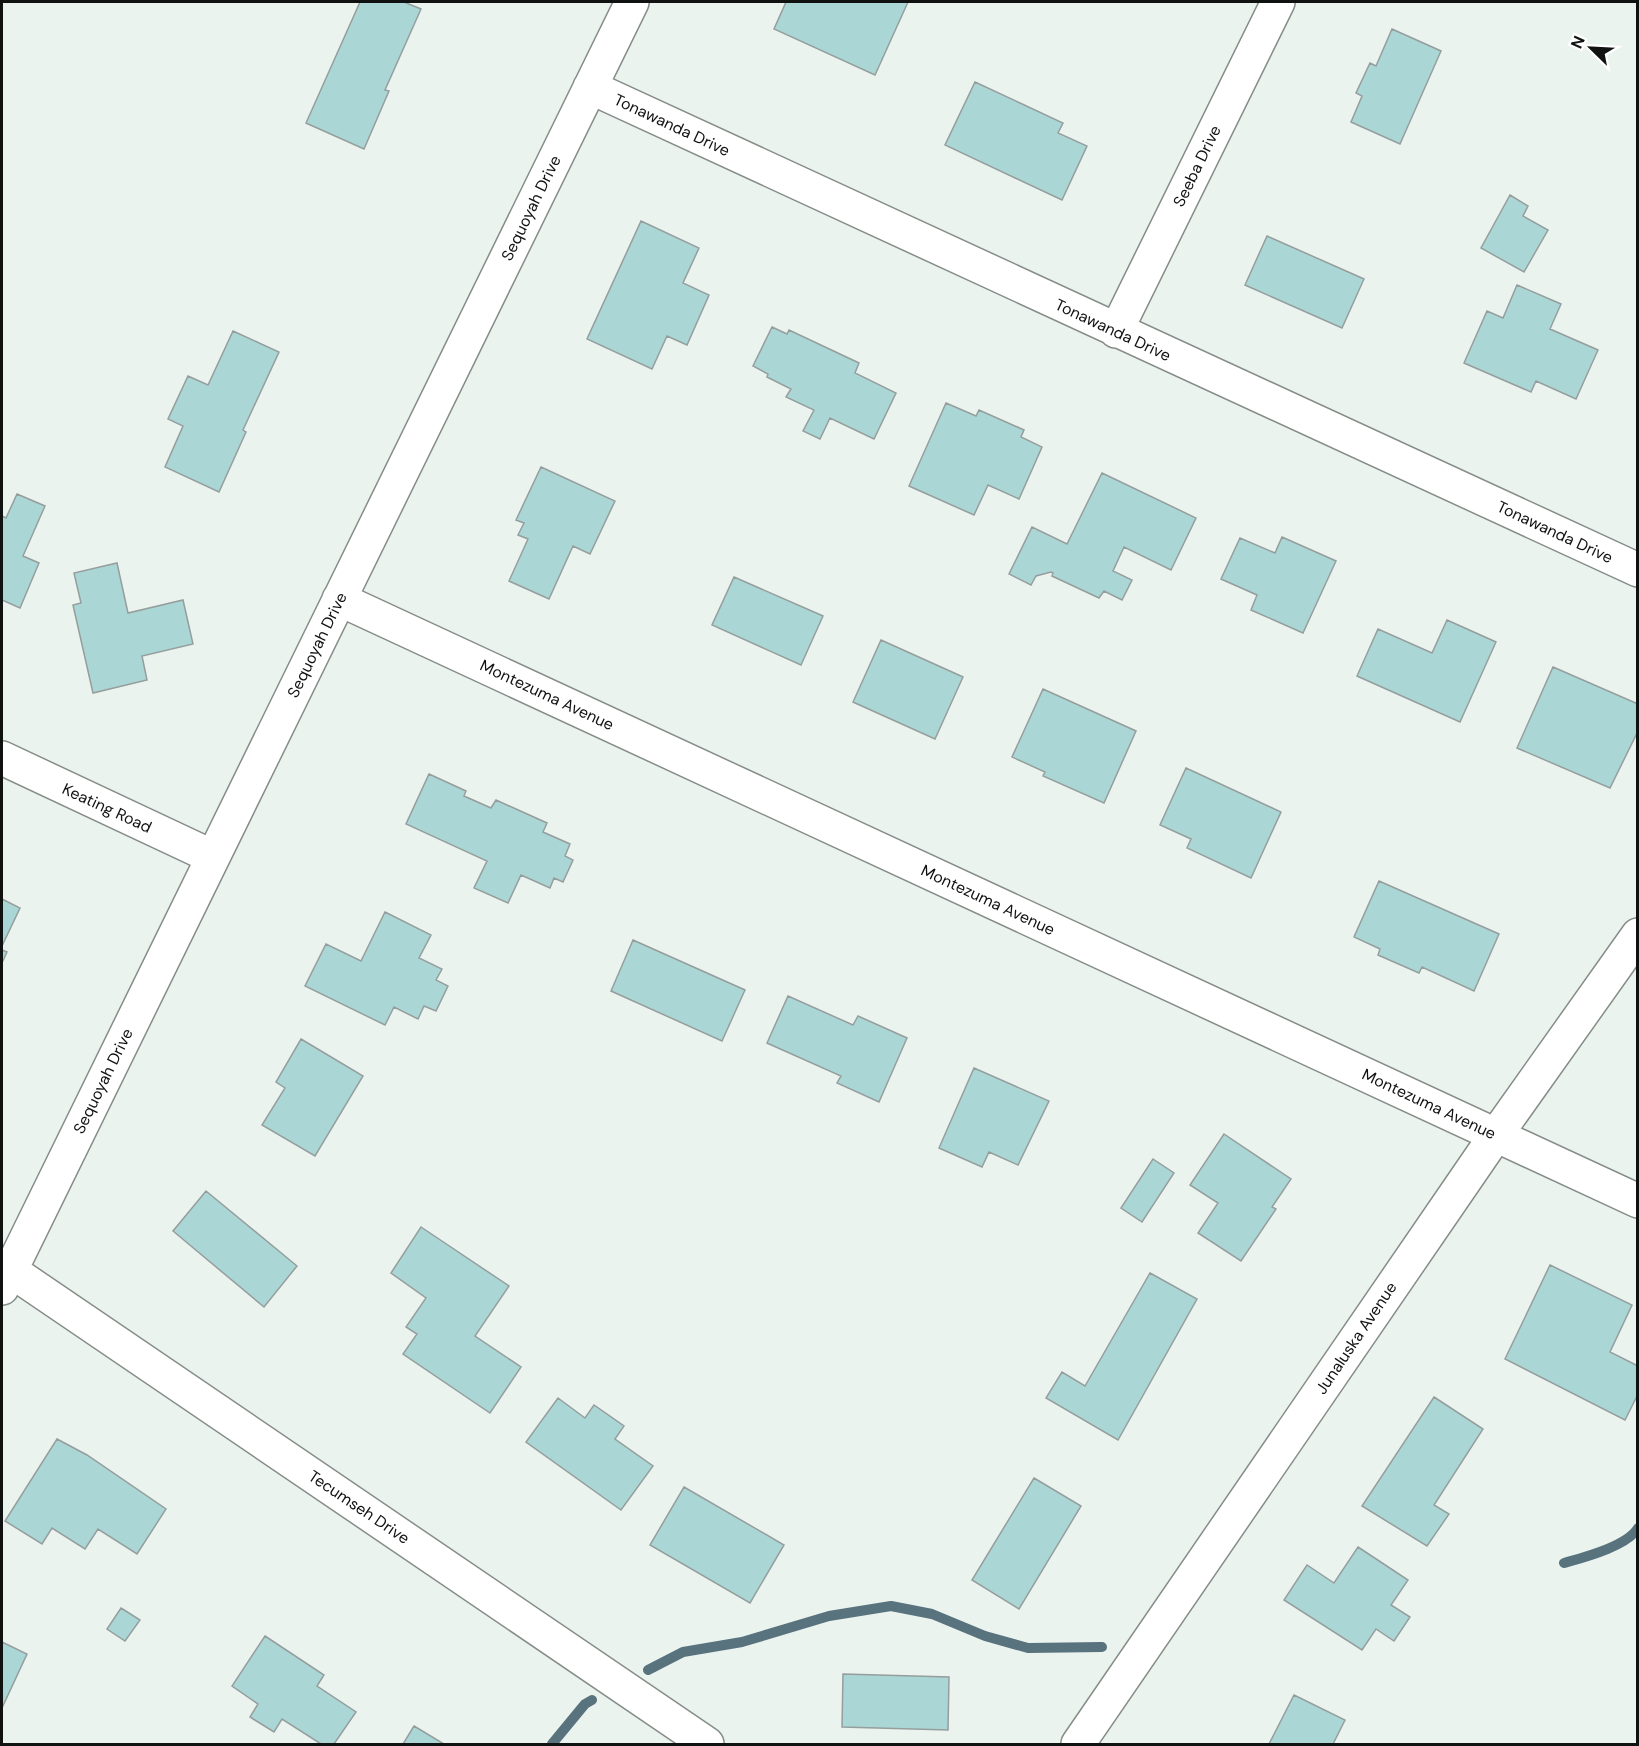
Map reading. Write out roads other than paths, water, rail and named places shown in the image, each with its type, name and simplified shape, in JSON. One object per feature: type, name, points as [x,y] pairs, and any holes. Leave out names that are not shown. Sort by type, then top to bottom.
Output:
[{"type":"street","name":"Sequoyah Drive","points":[[6,1279],[632,2]]},
{"type":"street","name":"Seeba Drive","points":[[1116,331],[1278,2]]},
{"type":"street","name":"Tonawanda Drive","points":[[590,87],[1638,570]]},
{"type":"street","name":"Montezuma Avenue","points":[[339,599],[1638,1201]]},
{"type":"street","name":"Keating Road","points":[[2,758],[213,857]]},
{"type":"street","name":"Junaluska Avenue","points":[[1078,1744],[1496,1135],[1638,934]]},
{"type":"street","name":"Tecumseh Drive","points":[[6,1279],[707,1744]]},
{"type":"waterway","points":[[1564,1563],[1615,1545],[1625,1540],[1638,1528]]},
{"type":"waterway","points":[[648,1670],[683,1652],[742,1642],[829,1616],[891,1606],[932,1614],[985,1636],[1028,1648],[1102,1647]]},
{"type":"waterway","points":[[552,1744],[585,1704],[592,1700]]}]
